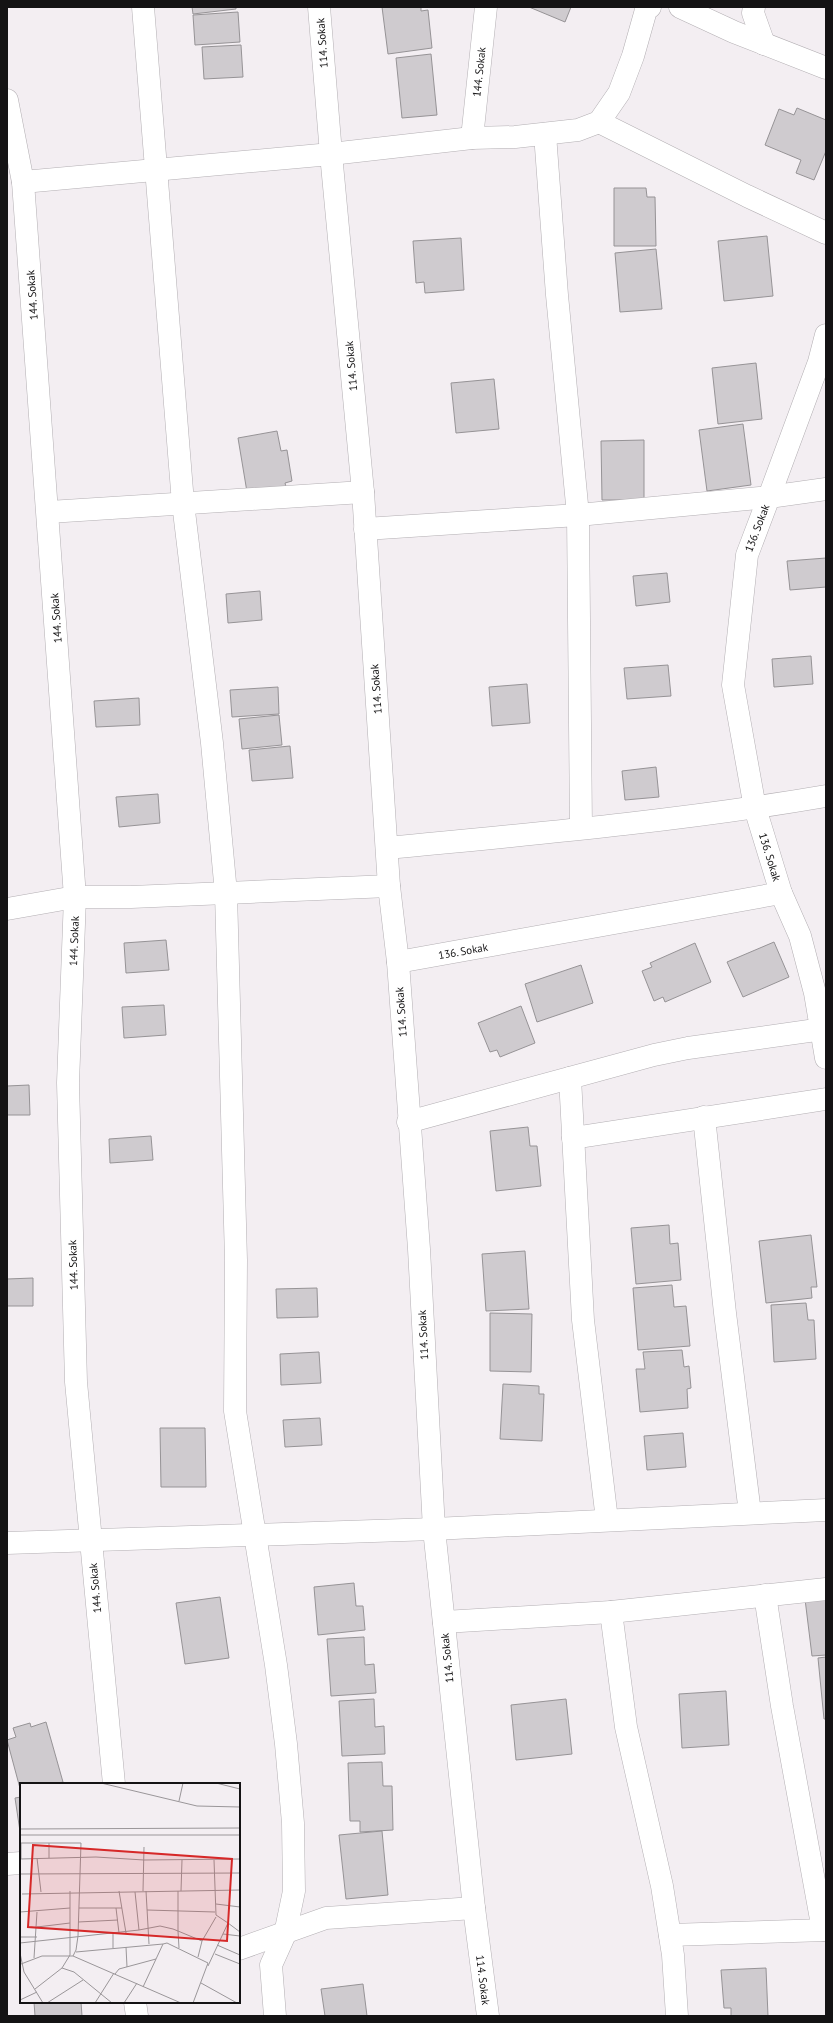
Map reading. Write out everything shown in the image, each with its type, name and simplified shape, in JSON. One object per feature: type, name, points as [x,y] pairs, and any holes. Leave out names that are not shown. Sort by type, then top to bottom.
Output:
[{"type":"street","points":[[143,7],[182,503],[212,743],[226,893],[236,1260],[235,1411],[286,1744],[293,1823],[294,1891],[285,1934],[271,1965],[275,2016]]},
{"type":"street","name":"114. Sokak","points":[[319,7],[331,154],[363,492],[386,848],[398,962],[408,1122],[419,1249],[434,1529],[474,1908],[488,2016]]},
{"type":"street","name":"144. Sokak","points":[[472,138],[486,7]]},
{"type":"street","points":[[23,182],[331,154],[472,138],[515,137],[578,130],[599,122],[620,93],[633,56],[646,10],[650,7]]},
{"type":"street","points":[[680,7],[734,32],[826,68]]},
{"type":"street","points":[[754,7],[754,13],[764,44]]},
{"type":"street","name":"144. Sokak","points":[[7,100],[23,182],[76,897],[68,1083],[76,1382],[114,1783]]},
{"type":"street","points":[[599,122],[747,196],[826,233]]},
{"type":"street","points":[[545,134],[556,294],[578,515],[581,828]]},
{"type":"street","points":[[365,529],[578,515],[769,497],[819,362],[826,335]]},
{"type":"street","name":"136. Sokak","points":[[398,962],[781,893],[755,808],[733,685],[747,555],[769,497],[826,489]]},
{"type":"street","points":[[48,512],[363,492]]},
{"type":"street","points":[[386,848],[755,808],[826,796]]},
{"type":"street","points":[[7,909],[76,897],[131,898],[389,886]]},
{"type":"street","points":[[781,893],[800,936],[822,1029],[826,1058]]},
{"type":"street","points":[[408,1122],[688,1048],[822,1029]]},
{"type":"street","points":[[570,1078],[583,1320],[608,1520]]},
{"type":"street","points":[[573,1138],[826,1098]]},
{"type":"street","points":[[704,1117],[725,1313],[750,1513]]},
{"type":"street","points":[[7,1543],[434,1529],[826,1510]]},
{"type":"street","points":[[444,1622],[611,1612],[826,1589]]},
{"type":"street","points":[[670,1935],[824,1930],[782,1706],[765,1595]]},
{"type":"street","points":[[611,1612],[626,1727],[662,1886],[670,1935],[677,2016]]},
{"type":"street","points":[[7,1864],[20,1863]]},
{"type":"street","points":[[240,1949],[285,1934],[326,1918],[474,1908]]},
{"type":"street","points":[[135,2003],[137,2016]]},
{"type":"building","points":[[192,7],[236,7],[236,9],[193,14]]},
{"type":"building","points":[[382,7],[421,7],[421,11],[428,10],[432,48],[388,54]]},
{"type":"building","points":[[529,7],[571,7],[565,22]]},
{"type":"building","points":[[238,12],[240,42],[195,45],[193,15]]},
{"type":"building","points":[[241,45],[243,77],[204,79],[202,47]]},
{"type":"building","points":[[431,54],[437,115],[402,118],[396,58]]},
{"type":"building","points":[[797,108],[826,120],[826,151],[814,180],[796,173],[801,160],[765,145],[779,109],[794,115]]},
{"type":"building","points":[[614,188],[646,188],[647,197],[655,197],[656,246],[614,246]]},
{"type":"building","points":[[767,236],[773,296],[724,301],[718,241]]},
{"type":"building","points":[[461,238],[464,290],[425,293],[424,282],[416,283],[413,241]]},
{"type":"building","points":[[656,249],[662,309],[620,312],[615,253]]},
{"type":"building","points":[[756,363],[762,419],[718,424],[712,368]]},
{"type":"building","points":[[494,379],[499,429],[456,433],[451,383]]},
{"type":"building","points":[[743,424],[751,485],[707,491],[699,430]]},
{"type":"building","points":[[277,431],[281,451],[287,450],[292,481],[285,483],[287,491],[248,498],[238,438]]},
{"type":"building","points":[[644,440],[644,500],[602,500],[601,441]]},
{"type":"building","points":[[826,558],[826,587],[790,590],[787,561]]},
{"type":"building","points":[[667,573],[670,602],[636,606],[633,576]]},
{"type":"building","points":[[260,591],[262,620],[228,623],[226,594]]},
{"type":"building","points":[[811,656],[813,684],[774,687],[772,659]]},
{"type":"building","points":[[668,665],[671,696],[627,699],[624,668]]},
{"type":"building","points":[[527,684],[530,723],[492,726],[489,687]]},
{"type":"building","points":[[278,687],[279,714],[232,717],[230,690]]},
{"type":"building","points":[[139,698],[140,725],[96,727],[94,701]]},
{"type":"building","points":[[279,715],[282,745],[242,749],[239,719]]},
{"type":"building","points":[[290,746],[293,778],[252,781],[249,750]]},
{"type":"building","points":[[656,767],[659,797],[625,800],[622,771]]},
{"type":"building","points":[[158,794],[160,823],[119,827],[116,797]]},
{"type":"building","points":[[166,940],[169,970],[126,973],[124,943]]},
{"type":"building","points":[[774,942],[789,977],[743,997],[727,962]]},
{"type":"building","points":[[695,943],[711,982],[665,1002],[663,997],[654,1001],[642,971],[652,967],[650,963]]},
{"type":"building","points":[[581,965],[593,1003],[537,1022],[525,984]]},
{"type":"building","points":[[164,1005],[166,1035],[124,1038],[122,1007]]},
{"type":"building","points":[[521,1006],[535,1043],[500,1057],[497,1050],[490,1052],[478,1023]]},
{"type":"building","points":[[29,1085],[30,1115],[7,1115],[7,1086]]},
{"type":"building","points":[[528,1127],[530,1146],[537,1146],[541,1186],[496,1191],[490,1131]]},
{"type":"building","points":[[151,1136],[153,1160],[110,1163],[109,1139]]},
{"type":"building","points":[[669,1225],[670,1244],[678,1243],[681,1280],[636,1284],[631,1228]]},
{"type":"building","points":[[811,1235],[817,1287],[811,1287],[812,1298],[766,1303],[759,1241]]},
{"type":"building","points":[[525,1251],[529,1309],[486,1311],[482,1254]]},
{"type":"building","points":[[33,1278],[33,1306],[7,1306],[7,1279]]},
{"type":"building","points":[[672,1285],[674,1307],[686,1306],[690,1346],[638,1350],[633,1288]]},
{"type":"building","points":[[317,1288],[318,1317],[277,1318],[276,1289]]},
{"type":"building","points":[[806,1303],[808,1320],[814,1320],[816,1359],[774,1362],[771,1305]]},
{"type":"building","points":[[490,1313],[532,1314],[531,1372],[490,1371]]},
{"type":"building","points":[[682,1350],[684,1367],[689,1366],[691,1388],[687,1389],[688,1408],[640,1412],[636,1369],[645,1369],[643,1352]]},
{"type":"building","points":[[319,1352],[321,1383],[281,1385],[280,1354]]},
{"type":"building","points":[[503,1384],[539,1386],[539,1394],[544,1394],[542,1441],[500,1439]]},
{"type":"building","points":[[320,1418],[322,1445],[285,1447],[283,1420]]},
{"type":"building","points":[[160,1428],[205,1428],[206,1487],[161,1487]]},
{"type":"building","points":[[683,1433],[686,1467],[647,1470],[644,1436]]},
{"type":"building","points":[[354,1583],[356,1606],[363,1606],[365,1630],[318,1635],[314,1587]]},
{"type":"building","points":[[220,1597],[229,1658],[185,1664],[176,1603]]},
{"type":"building","points":[[826,1597],[826,1655],[812,1656],[805,1599]]},
{"type":"building","points":[[364,1637],[365,1665],[374,1664],[376,1693],[331,1696],[327,1639]]},
{"type":"building","points":[[826,1657],[826,1719],[824,1719],[818,1658]]},
{"type":"building","points":[[726,1691],[729,1745],[682,1748],[679,1694]]},
{"type":"building","points":[[374,1699],[375,1727],[384,1726],[385,1754],[342,1756],[339,1701]]},
{"type":"building","points":[[566,1699],[572,1754],[516,1760],[511,1705]]},
{"type":"building","points":[[46,1722],[63,1782],[20,1783],[20,1788],[7,1740],[16,1737],[13,1728],[30,1723],[31,1727]]},
{"type":"building","points":[[382,1762],[383,1786],[392,1786],[393,1830],[360,1832],[360,1821],[350,1821],[348,1763]]},
{"type":"building","points":[[20,1797],[20,1831],[15,1798]]},
{"type":"building","points":[[382,1831],[388,1895],[346,1899],[339,1835]]},
{"type":"building","points":[[766,1968],[768,2016],[731,2016],[731,2008],[724,2008],[721,1970]]},
{"type":"building","points":[[363,1984],[367,2016],[325,2016],[321,1989]]},
{"type":"building","points":[[34,2003],[81,2003],[82,2016],[35,2016]]}]
